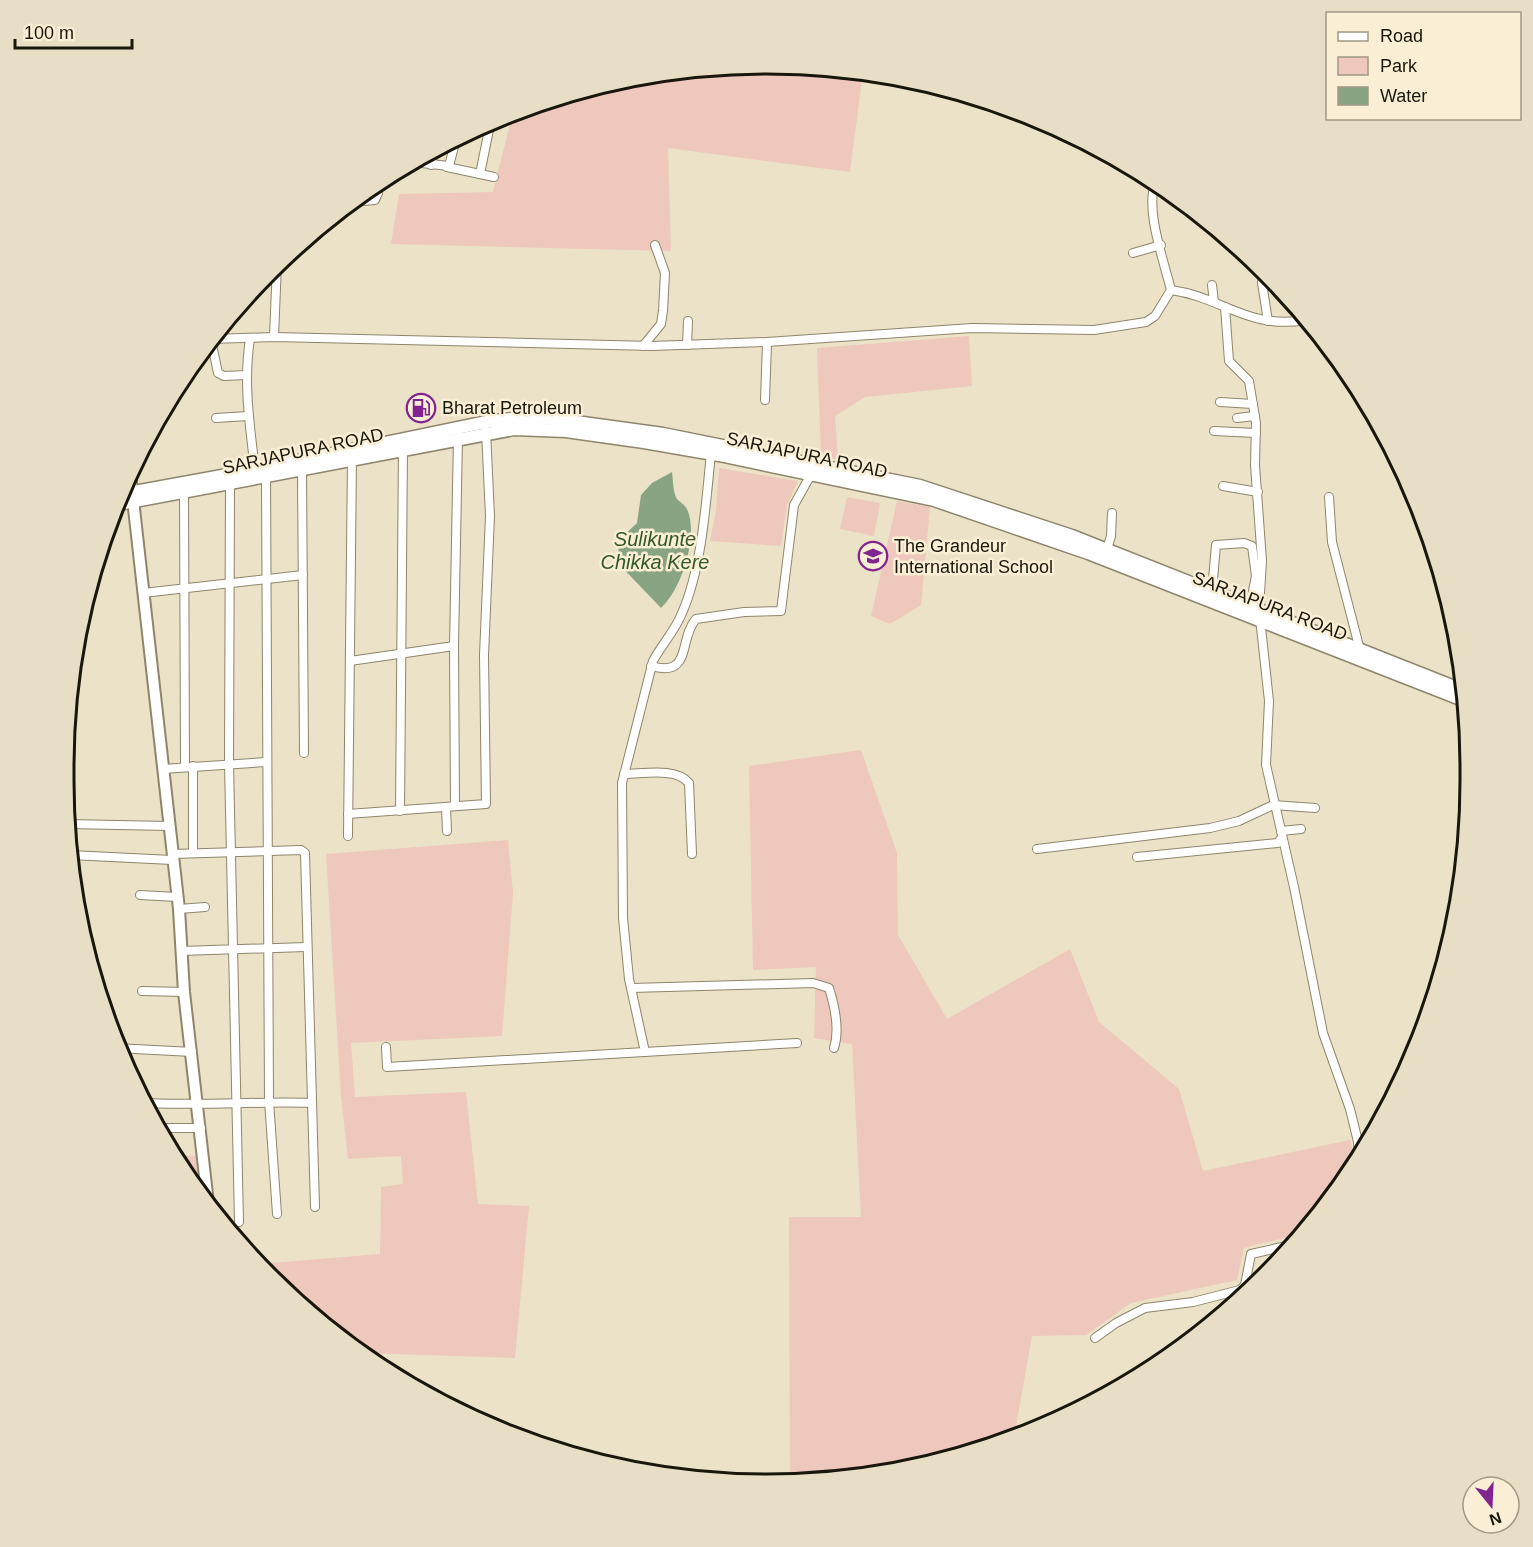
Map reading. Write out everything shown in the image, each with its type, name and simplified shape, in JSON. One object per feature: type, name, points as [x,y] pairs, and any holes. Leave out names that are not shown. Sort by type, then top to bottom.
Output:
[{"type":"main road","name":"SARJAPURA ROAD","points":[[128,496],[255,470],[403,444],[519,418],[554,419],[663,434],[814,469],[934,500],[1001,521],[1360,650],[1455,687]]},
{"type":"main road","name":"SARJAPURA ROAD","points":[[128,497],[184,493],[302,471],[403,444],[458,437],[486,427],[566,431],[814,469],[944,493],[1107,549],[1212,591],[1456,697]]},
{"type":"street","points":[[480,174],[489,132]]},
{"type":"street","points":[[447,167],[450,165],[454,148]]},
{"type":"street","points":[[431,165],[432,160]]},
{"type":"street","points":[[424,164],[494,177]]},
{"type":"street","points":[[221,340],[274,337],[643,346],[767,342],[972,327],[1094,330],[1146,322],[1155,316],[1171,290],[1153,211],[1152,190]]},
{"type":"street","points":[[367,201],[375,200],[378,192]]},
{"type":"street","points":[[643,346],[653,336],[662,317],[665,273],[655,244]]},
{"type":"street","points":[[1133,253],[1161,246]]},
{"type":"street","points":[[274,337],[276,276]]},
{"type":"street","points":[[1262,282],[1268,321]]},
{"type":"street","points":[[1212,285],[1214,302]]},
{"type":"street","points":[[1171,290],[1214,302],[1246,317],[1268,321],[1296,320]]},
{"type":"street","points":[[1225,307],[1229,361],[1232,367],[1249,381],[1255,416],[1262,561],[1256,612]]},
{"type":"street","points":[[687,345],[688,321]]},
{"type":"street","points":[[250,339],[247,375],[248,416],[255,470]]},
{"type":"street","points":[[765,400],[767,342]]},
{"type":"street","points":[[213,350],[218,373],[224,376],[247,375]]},
{"type":"street","points":[[1220,402],[1253,404]]},
{"type":"street","points":[[216,418],[248,416]]},
{"type":"street","points":[[1237,418],[1255,416]]},
{"type":"street","points":[[348,814],[486,804],[484,655],[490,516],[486,427]]},
{"type":"street","points":[[1214,431],[1256,433]]},
{"type":"street","points":[[447,831],[451,806],[458,437]]},
{"type":"street","points":[[400,811],[403,444]]},
{"type":"street","points":[[645,1052],[629,979],[623,918],[624,774],[651,666],[684,608],[702,537],[711,453]]},
{"type":"street","points":[[348,836],[352,459]]},
{"type":"street","points":[[651,666],[662,669],[674,667],[680,662],[696,619],[744,612],[781,611],[794,505],[814,469]]},
{"type":"street","points":[[302,471],[304,753]]},
{"type":"street","points":[[266,477],[269,1101],[277,1214]]},
{"type":"street","points":[[230,484],[229,764],[233,852],[232,951],[239,1222]]},
{"type":"street","points":[[1223,486],[1258,492]]},
{"type":"street","points":[[184,493],[189,766],[193,853]]},
{"type":"street","points":[[1329,496],[1332,542],[1360,650]]},
{"type":"street","points":[[125,503],[143,593],[179,909],[184,992],[207,1188]]},
{"type":"street","points":[[1107,549],[1112,536],[1112,513]]},
{"type":"street","points":[[1212,591],[1216,545],[1244,543],[1252,546],[1256,576],[1256,612],[1269,701],[1266,765],[1273,806],[1323,1033],[1349,1107],[1357,1143]]},
{"type":"street","points":[[143,593],[303,575]]},
{"type":"street","points":[[350,661],[454,646]]},
{"type":"street","points":[[163,769],[266,762]]},
{"type":"street","points":[[624,774],[677,774],[686,779],[689,783],[692,854]]},
{"type":"street","points":[[1037,849],[1210,828],[1239,821],[1273,806],[1315,808]]},
{"type":"street","points":[[75,824],[169,826]]},
{"type":"street","points":[[1281,834],[1301,829]]},
{"type":"street","points":[[1137,857],[1239,845],[1266,846],[1278,843],[1281,834]]},
{"type":"street","points":[[78,855],[172,857],[193,853],[301,850],[305,853],[315,1207]]},
{"type":"street","points":[[140,895],[177,897]]},
{"type":"street","points":[[179,909],[205,908]]},
{"type":"street","points":[[182,951],[306,947]]},
{"type":"street","points":[[632,988],[813,983],[829,988],[833,999],[837,1039],[834,1048]]},
{"type":"street","points":[[142,991],[184,992]]},
{"type":"street","points":[[386,1047],[387,1067],[797,1043]]},
{"type":"street","points":[[127,1049],[192,1052]]},
{"type":"street","points":[[153,1103],[198,1105],[269,1101],[311,1103]]},
{"type":"street","points":[[167,1128],[201,1128]]},
{"type":"street","points":[[1246,1281],[1251,1254],[1278,1248]]},
{"type":"street","points":[[1095,1338],[1116,1323],[1145,1308],[1193,1302],[1235,1291]]},
{"type":"green space","points":[[766,74],[812,75],[862,80],[850,172],[668,148],[671,251],[391,244],[399,194],[493,192],[510,123],[544,110],[587,97],[676,79]]},
{"type":"green space","points":[[969,336],[972,386],[865,397],[835,416],[838,460],[821,456],[817,348]]},
{"type":"green space","points":[[719,468],[798,481],[787,505],[781,546],[710,541],[716,511]]},
{"type":"green space","points":[[847,497],[880,503],[874,536],[840,529]]},
{"type":"green space","points":[[897,501],[930,507],[921,605],[890,624],[871,616]]},
{"type":"green space","points":[[861,750],[897,853],[898,935],[947,1019],[1070,949],[1099,1022],[1179,1089],[1203,1171],[1350,1140],[1353,1150],[1343,1166],[1288,1237],[1244,1248],[1237,1280],[1131,1303],[1086,1335],[1032,1336],[1016,1427],[946,1450],[902,1460],[857,1468],[790,1473],[789,1217],[861,1217],[852,1044],[814,1038],[816,967],[753,970],[749,766]]},
{"type":"green space","points":[[508,840],[513,893],[502,1036],[351,1043],[355,1097],[466,1092],[478,1204],[529,1206],[515,1358],[376,1353],[310,1302],[269,1263],[380,1254],[381,1187],[403,1184],[401,1156],[348,1159],[341,1096],[326,854]]},
{"type":"green space","points":[[183,1155],[198,1156],[199,1177]]},
{"type":"water","name":"Sulikunte Chikka Kere","points":[[672,472],[677,499],[687,509],[690,520],[690,547],[676,588],[661,608],[617,562],[620,539],[637,523],[641,495],[652,483]]},
{"type":"place","name":"Bharat Petroleum","points":[[421,408]]},
{"type":"place","name":"The Grandeur International School","points":[[873,556]]}]
